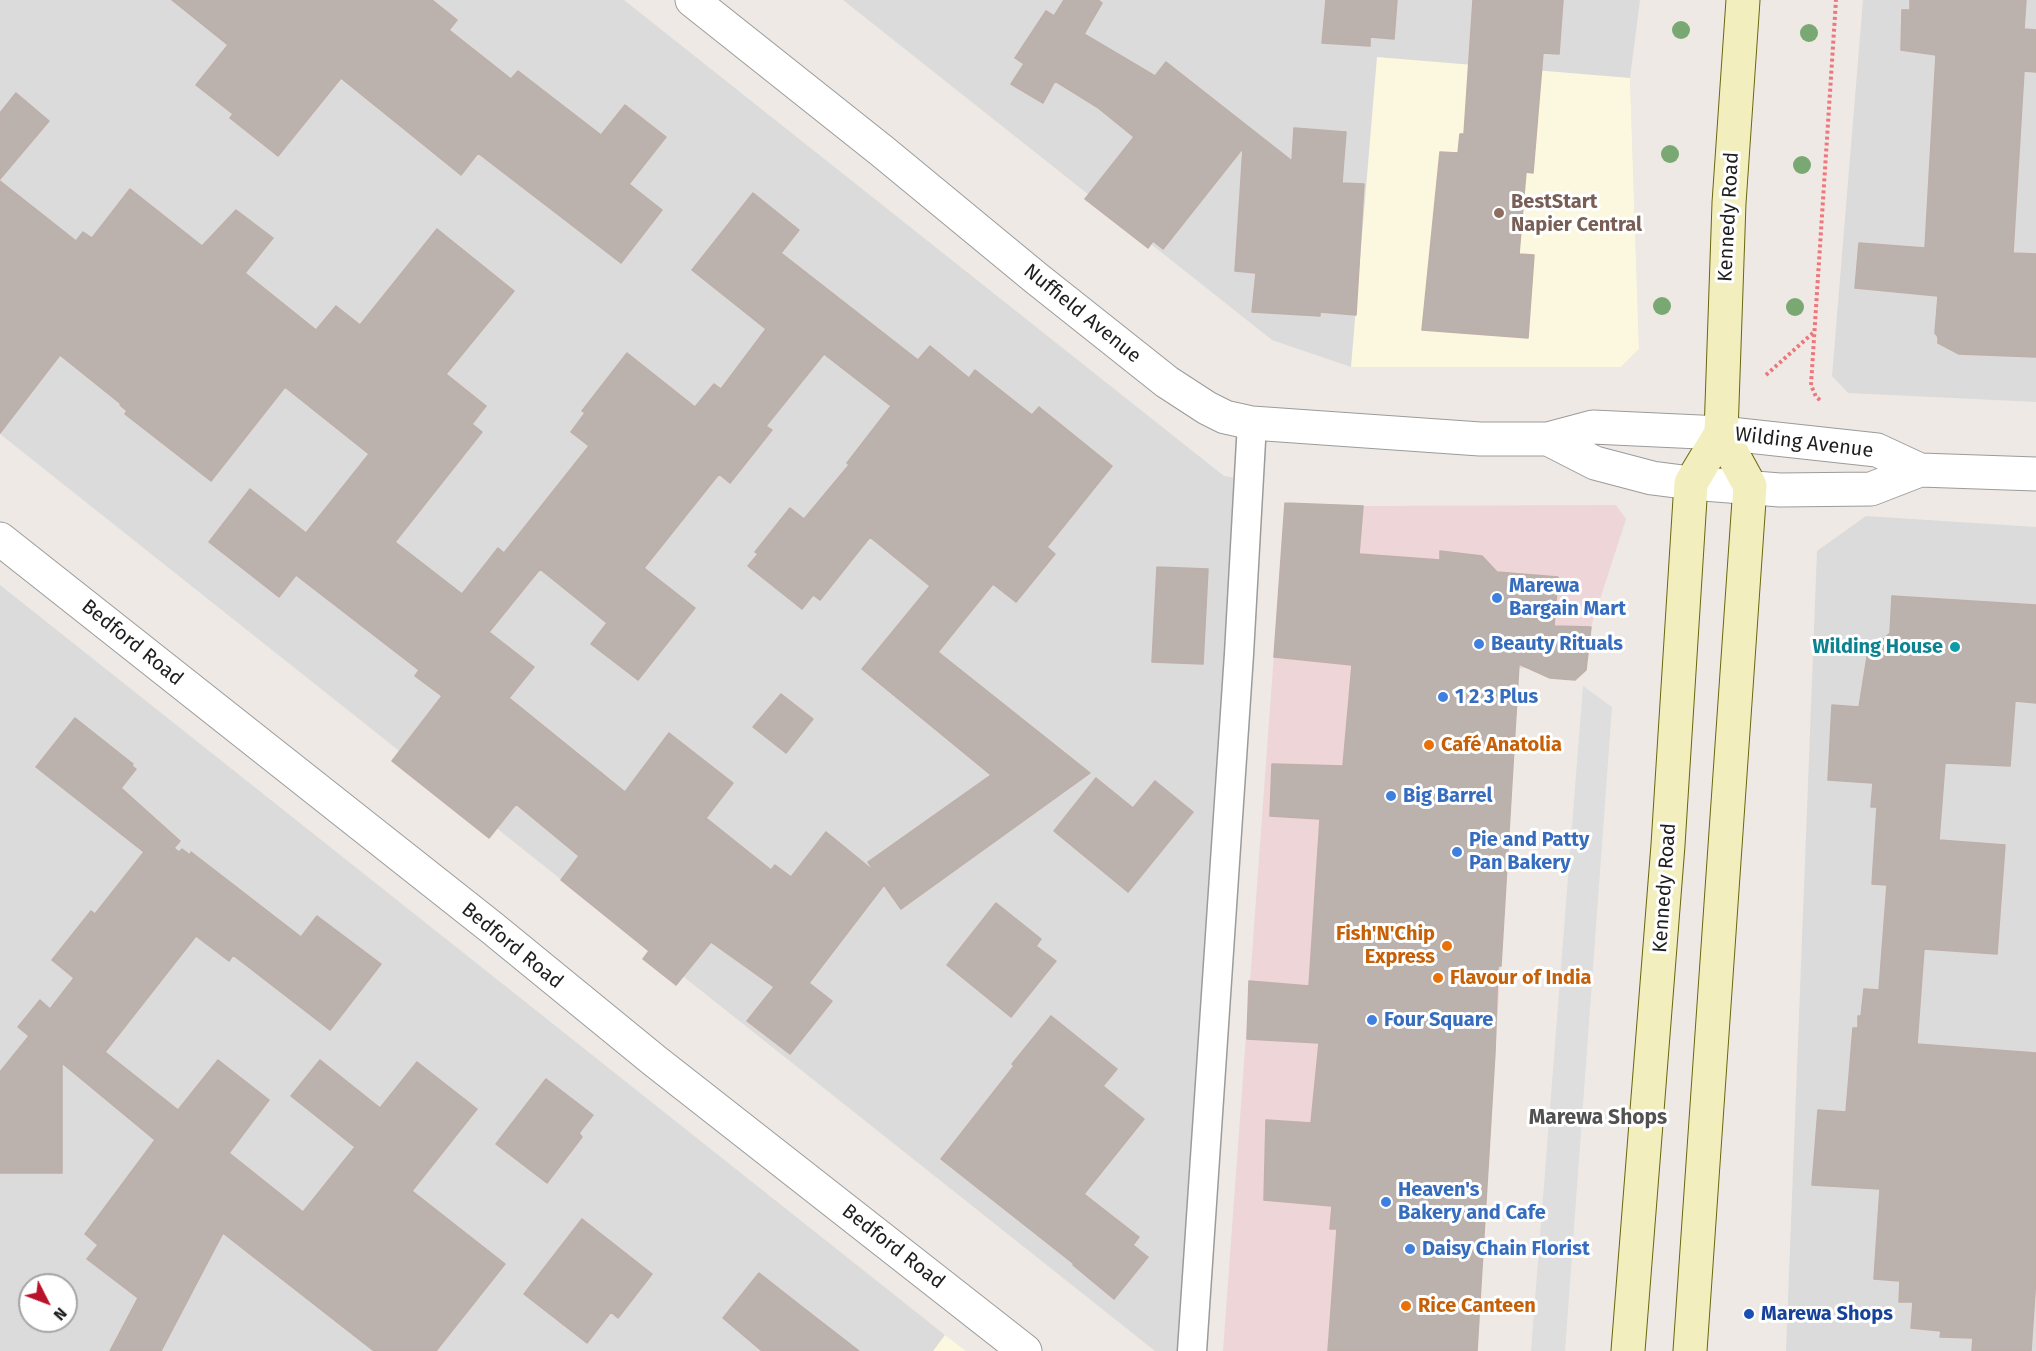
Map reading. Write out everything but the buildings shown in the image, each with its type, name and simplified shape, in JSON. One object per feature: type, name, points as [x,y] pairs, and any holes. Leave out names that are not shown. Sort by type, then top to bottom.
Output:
[{"type":"main road","name":"Kennedy Road","points":[[1628,1351],[1668,846],[1691,483],[1721,433],[1729,203],[1743,0]]},
{"type":"main road","points":[[1690,1351],[1750,486],[1721,433]]},
{"type":"street","name":"Nuffield Avenue","points":[[692,0],[1167,382],[1207,408],[1226,417],[1252,423],[1480,439],[1548,439],[1593,427],[1721,433]]},
{"type":"street","name":"Wilding Avenue","points":[[1721,433],[1877,450],[1920,470],[2036,474]]},
{"type":"street","name":"Nuffield Avenue","points":[[1548,439],[1595,463],[1652,478],[1691,483],[1750,486]]},
{"type":"street","name":"Wilding Avenue","points":[[1750,486],[1780,490],[1872,489],[1920,470]]},
{"type":"street","name":"Bedford Road","points":[[0,539],[491,927],[637,1047],[1025,1351]]},
{"type":"lane","points":[[1192,1351],[1239,654],[1252,423]]},
{"type":"path","points":[[1826,405],[1816,397],[1811,385],[1836,0]]},
{"type":"shaded area","points":[[0,0],[624,0],[1224,476],[1252,481],[1185,1351],[1155,1351],[0,434]]},
{"type":"shaded area","points":[[843,0],[1640,0],[1630,78],[1639,349],[1621,367],[1351,367],[1272,340]]},
{"type":"shaded area","points":[[1863,0],[2036,0],[2036,402],[1848,393],[1832,376]]},
{"type":"shaded area","name":"BestStart Napier Central","points":[[1377,57],[1630,78],[1639,349],[1621,367],[1351,367]]},
{"type":"shaded area","name":"Marewa Shops","points":[[1285,503],[1363,506],[1616,505],[1626,519],[1591,627],[1586,670],[1575,680],[1550,678],[1528,668],[1519,668],[1477,1351],[1223,1351]]},
{"type":"shaded area","points":[[1866,516],[2036,527],[2036,1351],[1786,1351],[1817,551]]},
{"type":"shaded area","points":[[0,585],[945,1335],[966,1351],[0,1351]]},
{"type":"shaded area","points":[[1583,686],[1612,707],[1565,1351],[1531,1351]]},
{"type":"shaded area","points":[[945,1335],[966,1351],[933,1351]]},
{"type":"place","name":"BestStart Napier Central","points":[[1499,213]]},
{"type":"place","name":"Marewa Bargain Mart","points":[[1497,598]]},
{"type":"place","name":"Beauty Rituals","points":[[1479,644]]},
{"type":"place","name":"Wilding House","points":[[1955,647]]},
{"type":"place","name":"1 2 3 Plus","points":[[1443,697]]},
{"type":"place","name":"Café Anatolia","points":[[1429,745]]},
{"type":"place","name":"Big Barrel","points":[[1391,796]]},
{"type":"place","name":"Pie and Patty Pan Bakery","points":[[1457,852]]},
{"type":"place","name":"Fish'N'Chip Express","points":[[1447,946]]},
{"type":"place","name":"Flavour of India","points":[[1438,978]]},
{"type":"place","name":"Four Square","points":[[1372,1020]]},
{"type":"place","name":"Heaven's Bakery and Cafe","points":[[1386,1202]]},
{"type":"place","name":"Daisy Chain Florist","points":[[1410,1249]]},
{"type":"place","name":"Rice Canteen","points":[[1406,1306]]},
{"type":"place","name":"Marewa Shops","points":[[1749,1314]]},
{"type":"district","name":"Marewa Shops","points":[[1598,1118]]}]
